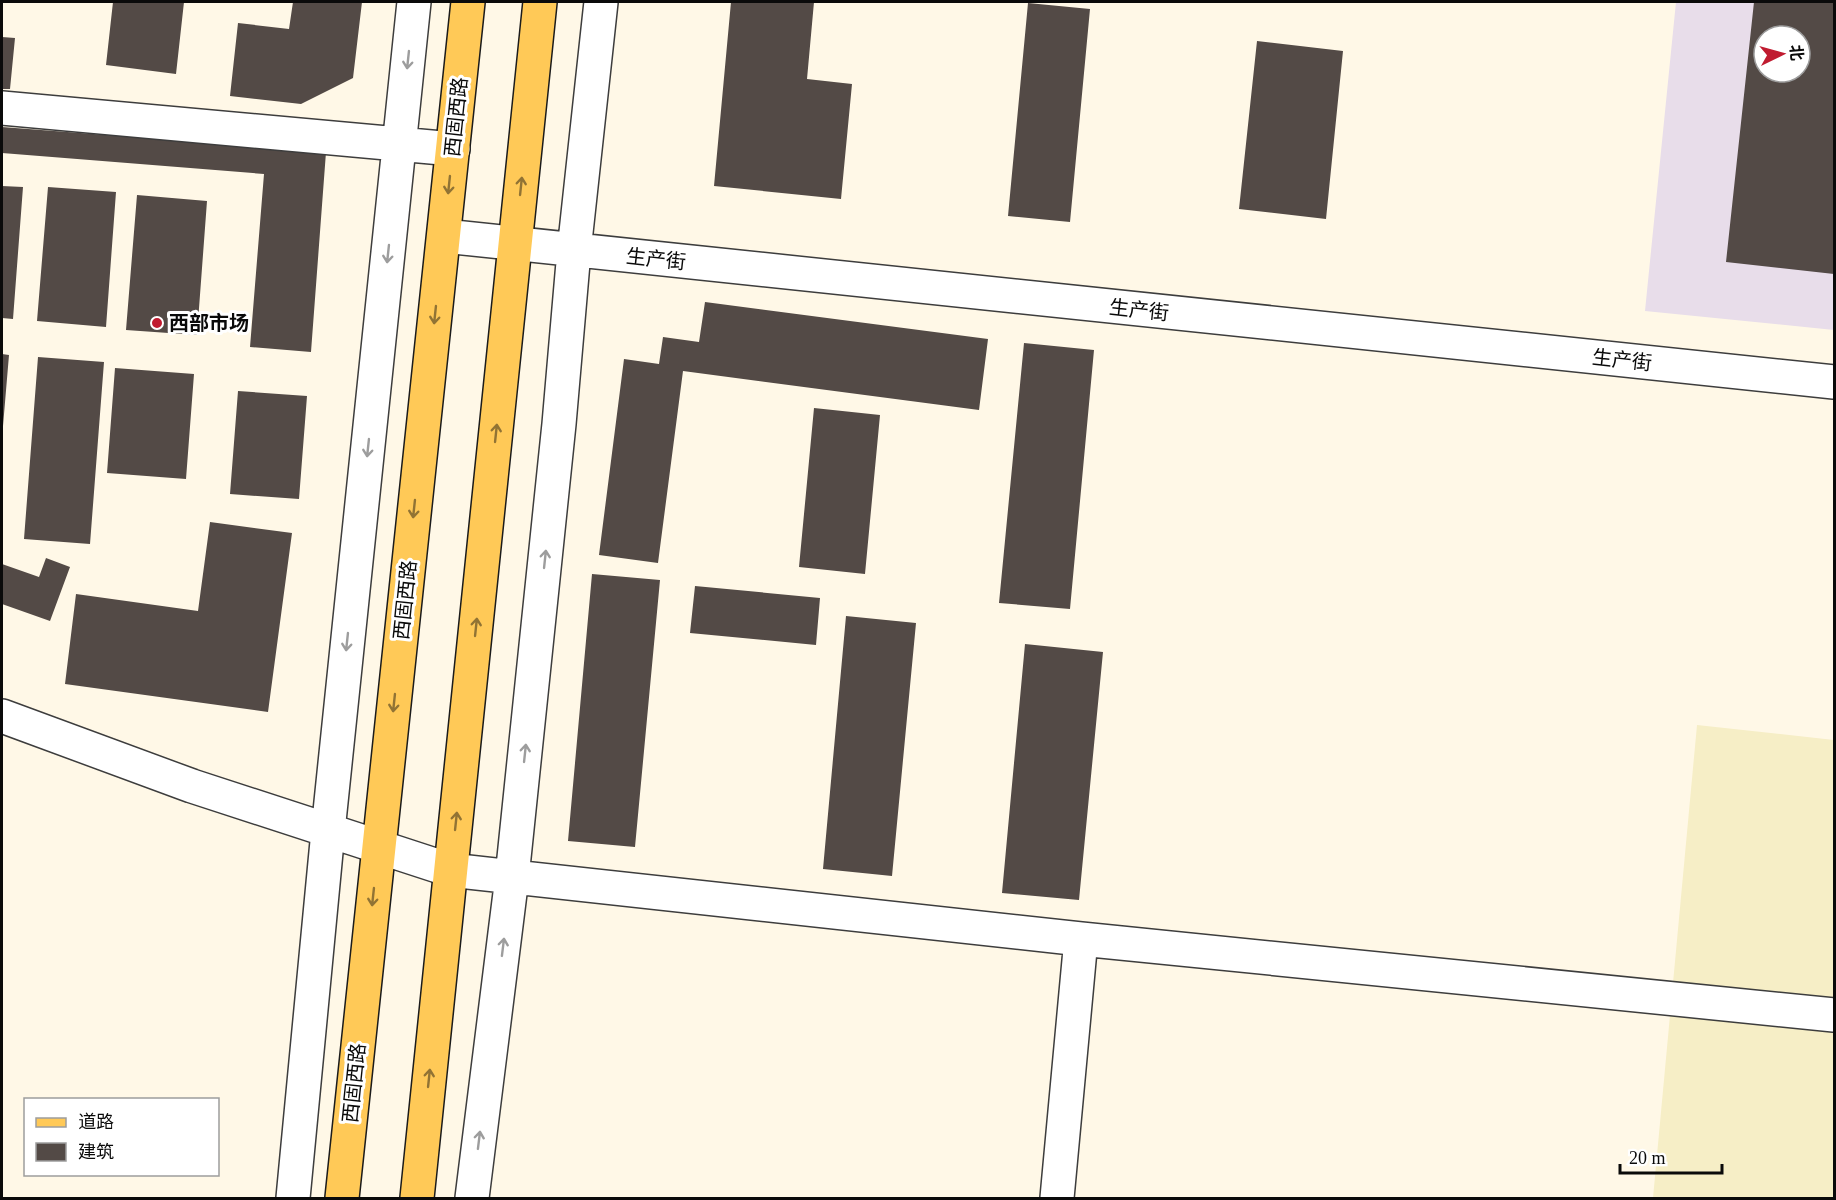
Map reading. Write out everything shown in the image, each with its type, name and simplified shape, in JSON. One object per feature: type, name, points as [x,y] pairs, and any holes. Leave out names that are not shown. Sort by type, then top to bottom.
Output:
[{"type":"main road","name":"西固西路","points":[[342,1198],[468,2]]},
{"type":"main road","points":[[417,1198],[540,2]]},
{"type":"street","points":[[293,1198],[328,831],[414,2]]},
{"type":"street","points":[[472,1198],[512,877],[601,2]]},
{"type":"street","points":[[2,108],[453,149]]},
{"type":"street","name":"生产街","points":[[444,236],[1834,382]]},
{"type":"street","points":[[2,716],[192,786],[450,870],[1082,939],[1834,1015]]},
{"type":"street","points":[[1057,1198],[1082,939]]},
{"type":"shaded area","points":[[1676,2],[1834,2],[1834,330],[1645,311]]},
{"type":"shaded area","points":[[1697,725],[1834,740],[1834,1198],[1653,1198]]},
{"type":"building","points":[[113,2],[184,2],[176,74],[106,65]]},
{"type":"building","points":[[293,2],[362,2],[353,78],[301,104],[230,96],[238,23],[289,29]]},
{"type":"building","points":[[731,2],[814,2],[807,79],[852,84],[841,199],[714,186]]},
{"type":"building","points":[[1754,2],[1834,2],[1834,274],[1726,262]]},
{"type":"building","points":[[1028,3],[1090,9],[1070,222],[1008,216]]},
{"type":"building","points":[[2,37],[15,38],[10,89],[2,89]]},
{"type":"building","points":[[1257,41],[1343,51],[1326,219],[1239,209]]},
{"type":"building","points":[[2,127],[326,152],[311,352],[250,347],[264,174],[2,153]]},
{"type":"building","points":[[2,186],[23,187],[13,319],[2,318]]},
{"type":"building","points":[[48,187],[116,192],[106,327],[37,321]]},
{"type":"building","points":[[137,195],[207,201],[197,335],[126,330]]},
{"type":"building","points":[[705,302],[988,339],[979,410],[683,371],[658,563],[599,555],[624,359],[659,364],[663,337],[699,342]]},
{"type":"building","points":[[1024,343],[1094,350],[1070,609],[999,603]]},
{"type":"building","points":[[2,354],[9,355],[3,426],[2,426]]},
{"type":"building","points":[[38,357],[104,362],[90,544],[24,539]]},
{"type":"building","points":[[115,368],[194,374],[186,479],[107,473]]},
{"type":"building","points":[[238,391],[307,396],[299,499],[230,494]]},
{"type":"building","points":[[814,408],[880,415],[865,574],[799,567]]},
{"type":"building","points":[[210,522],[292,533],[268,712],[65,684],[76,594],[198,611]]},
{"type":"building","points":[[46,558],[70,567],[50,621],[2,604],[2,564],[39,577]]},
{"type":"building","points":[[592,574],[660,580],[635,847],[568,841]]},
{"type":"building","points":[[695,586],[820,598],[816,645],[690,633]]},
{"type":"building","points":[[846,616],[916,623],[892,876],[823,869]]},
{"type":"building","points":[[1025,644],[1103,652],[1079,900],[1002,893]]},
{"type":"place","name":"西部市场","points":[[157,323]]}]
